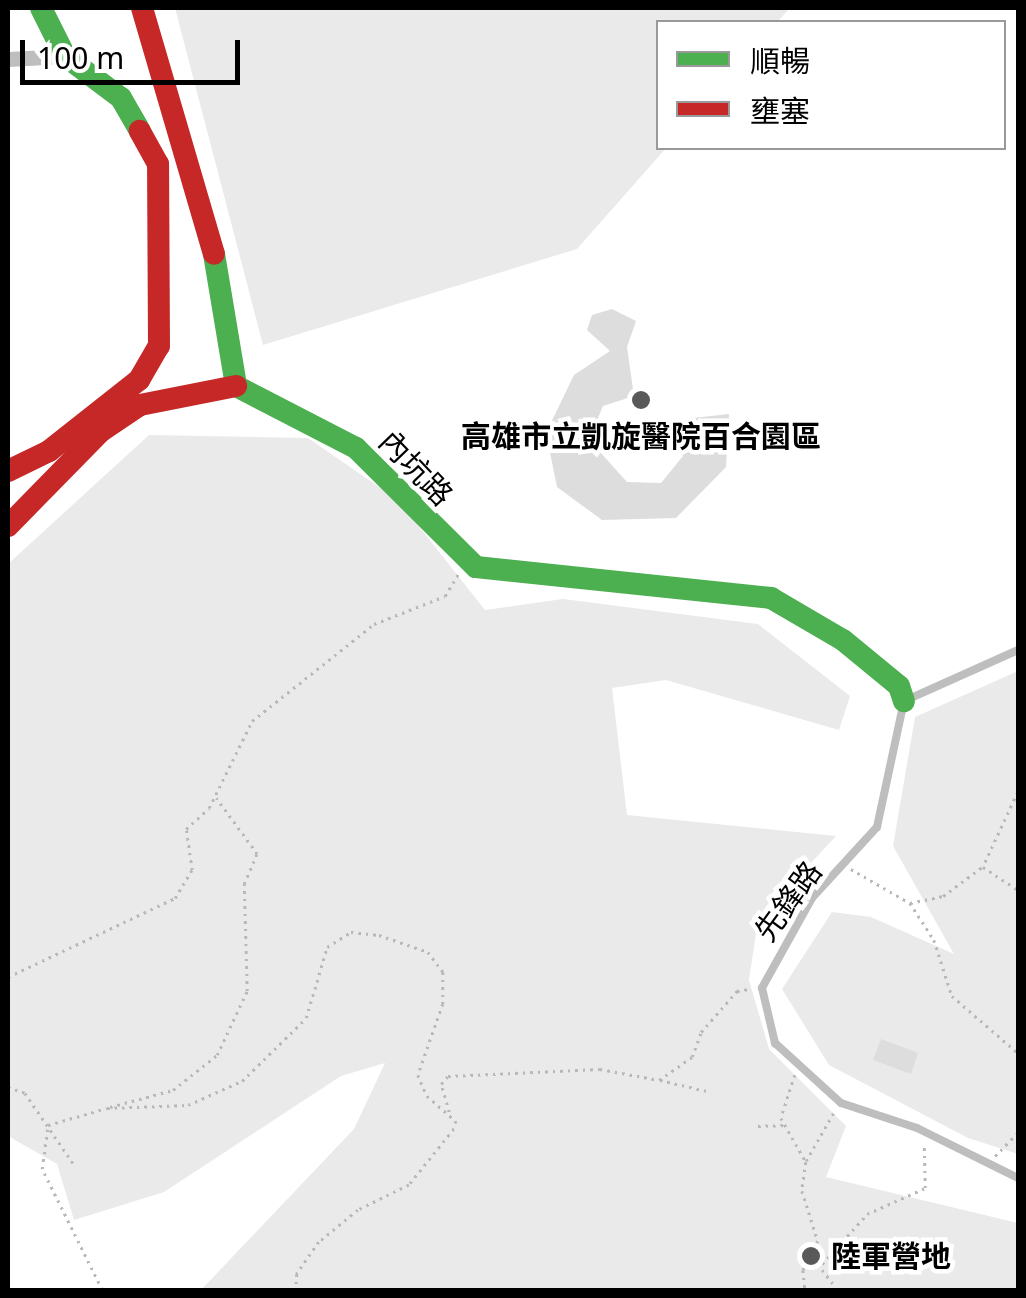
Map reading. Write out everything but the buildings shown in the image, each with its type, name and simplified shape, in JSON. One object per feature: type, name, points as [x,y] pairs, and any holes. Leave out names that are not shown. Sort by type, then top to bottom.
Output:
[{"type":"street","points":[[8,471],[49,451],[139,380],[159,346],[158,164],[121,98],[65,56],[41,8]]},
{"type":"street","points":[[8,526],[100,432],[140,405],[236,386],[212,242],[142,8]]},
{"type":"street","points":[[8,59],[65,56]]},
{"type":"street","name":"內坑路","points":[[236,386],[356,448],[476,567],[559,580],[630,580],[772,598],[844,640],[899,686],[904,700]]},
{"type":"lane","points":[[904,700],[1018,650]]},
{"type":"lane","name":"先鋒路","points":[[904,700],[877,826],[812,898],[762,988],[775,1043],[796,1069],[841,1103],[917,1128],[1018,1178]]},
{"type":"path","points":[[8,978],[175,898],[192,870],[186,829],[216,796],[252,722],[374,624],[446,596],[465,558]]},
{"type":"path","points":[[910,903],[943,896],[983,866],[1018,792]]},
{"type":"path","points":[[48,1124],[173,1090],[217,1055],[246,990],[244,884],[257,854],[216,796]]},
{"type":"path","points":[[842,865],[910,903],[934,940],[952,996],[1018,1053]]},
{"type":"path","points":[[983,866],[1018,890]]},
{"type":"path","points":[[107,1108],[188,1104],[242,1081],[306,1018],[326,947],[351,932],[428,952],[443,972],[443,1004],[418,1075],[451,1116]]},
{"type":"path","points":[[659,1080],[692,1058],[702,1032],[736,991],[762,988]]},
{"type":"path","points":[[296,1290],[297,1274],[319,1242],[358,1210],[408,1185],[454,1129],[441,1084],[448,1076],[600,1069],[711,1092]]},
{"type":"path","points":[[796,1069],[784,1125],[806,1162]]},
{"type":"path","points":[[8,1087],[25,1093],[73,1163]]},
{"type":"path","points":[[805,1290],[803,1270],[818,1241],[802,1191],[806,1162],[841,1103]]},
{"type":"path","points":[[48,1124],[42,1169],[102,1290]]},
{"type":"path","points":[[758,1126],[784,1125]]},
{"type":"path","points":[[822,1264],[866,1214],[931,1181],[917,1128]]},
{"type":"path","points":[[990,1164],[1018,1132]]},
{"type":"path","points":[[812,1258],[822,1264],[836,1288]]},
{"type":"shaded area","points":[[175,8],[790,8],[779,20],[656,20],[656,150],[664,150],[577,249],[263,345]]},
{"type":"shaded area","points":[[149,435],[308,438],[398,500],[485,610],[563,599],[758,624],[850,696],[839,730],[666,680],[612,688],[627,815],[836,836],[758,920],[749,980],[769,1049],[846,1126],[826,1177],[1018,1223],[1018,1290],[201,1290],[354,1129],[385,1063],[341,1076],[164,1192],[74,1220],[57,1164],[8,1136],[8,564]]},
{"type":"shaded area","points":[[1018,671],[1018,1154],[968,1138],[829,1065],[782,989],[832,912],[871,917],[954,954],[893,846],[915,717]]},
{"type":"traffic: fast","points":[[41,8],[65,56],[121,98],[140,131]]},
{"type":"traffic: fast","points":[[214,254],[236,386],[356,448],[476,567],[771,598],[843,640],[899,686],[904,701]]},
{"type":"traffic: jam","points":[[142,8],[214,254]]},
{"type":"traffic: jam","points":[[8,471],[49,451],[139,380],[159,346],[158,164],[140,131]]},
{"type":"traffic: jam","points":[[8,526],[100,432],[140,405],[236,386]]},
{"type":"place","name":"高雄市立凱旋醫院百合園區","points":[[641,400]]},
{"type":"place","name":"陸軍營地","points":[[811,1256]]}]
